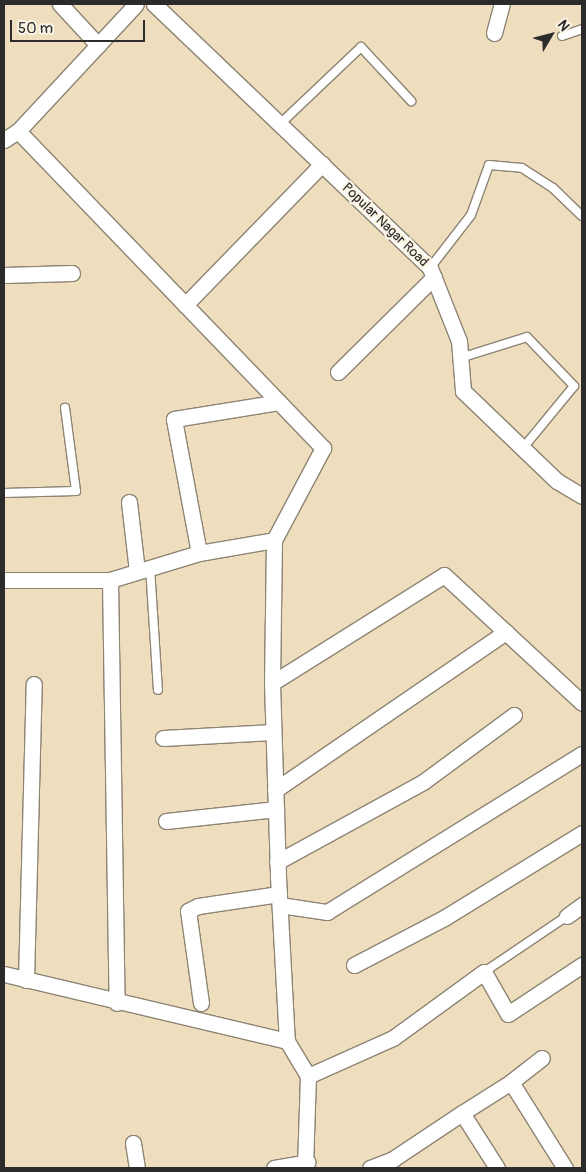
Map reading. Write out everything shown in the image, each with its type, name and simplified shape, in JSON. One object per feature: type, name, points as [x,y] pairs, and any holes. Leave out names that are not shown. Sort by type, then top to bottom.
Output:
[{"type":"street","points":[[60,4],[98,45]]},
{"type":"street","points":[[4,140],[18,131],[136,4]]},
{"type":"street","name":"Popular Nagar Road","points":[[154,4],[432,272],[459,341],[463,391],[557,481],[582,496]]},
{"type":"street","points":[[494,33],[502,4]]},
{"type":"street","points":[[18,131],[323,448],[274,540],[273,732],[279,899],[287,1041],[308,1076],[306,1165],[274,1168]]},
{"type":"street","points":[[185,305],[322,164]]},
{"type":"street","points":[[338,372],[432,272]]},
{"type":"street","points":[[4,275],[72,273]]},
{"type":"street","points":[[199,553],[174,419],[279,402]]},
{"type":"street","points":[[128,502],[143,569]]},
{"type":"street","points":[[4,580],[110,580],[199,553],[274,540]]},
{"type":"street","points":[[272,683],[444,575],[582,703]]},
{"type":"street","points":[[110,580],[117,1003]]},
{"type":"street","points":[[275,790],[506,632]]},
{"type":"street","points":[[26,980],[34,684]]},
{"type":"street","points":[[278,862],[423,782],[514,715]]},
{"type":"street","points":[[163,738],[273,732]]},
{"type":"street","points":[[201,1004],[188,911],[198,906],[279,899],[327,912],[582,754]]},
{"type":"street","points":[[166,821],[276,809]]},
{"type":"street","points":[[354,965],[444,918],[582,833]]},
{"type":"street","points":[[567,916],[582,905]]},
{"type":"street","points":[[308,1076],[393,1038],[484,972],[508,1014],[582,966]]},
{"type":"street","points":[[4,974],[117,1003],[287,1041]]},
{"type":"street","points":[[370,1168],[392,1159],[511,1082],[542,1058]]},
{"type":"street","points":[[511,1082],[565,1168]]},
{"type":"street","points":[[462,1113],[498,1168]]},
{"type":"street","points":[[132,1143],[137,1168]]},
{"type":"lane","points":[[562,36],[582,29]]},
{"type":"lane","points":[[280,124],[361,47],[411,101]]},
{"type":"lane","points":[[432,272],[471,215],[489,165],[522,168],[553,188],[582,216]]},
{"type":"lane","points":[[460,358],[527,338],[574,386],[523,448]]},
{"type":"lane","points":[[4,493],[76,491],[65,408]]},
{"type":"lane","points":[[143,569],[158,690]]},
{"type":"lane","points":[[484,972],[567,916]]}]
